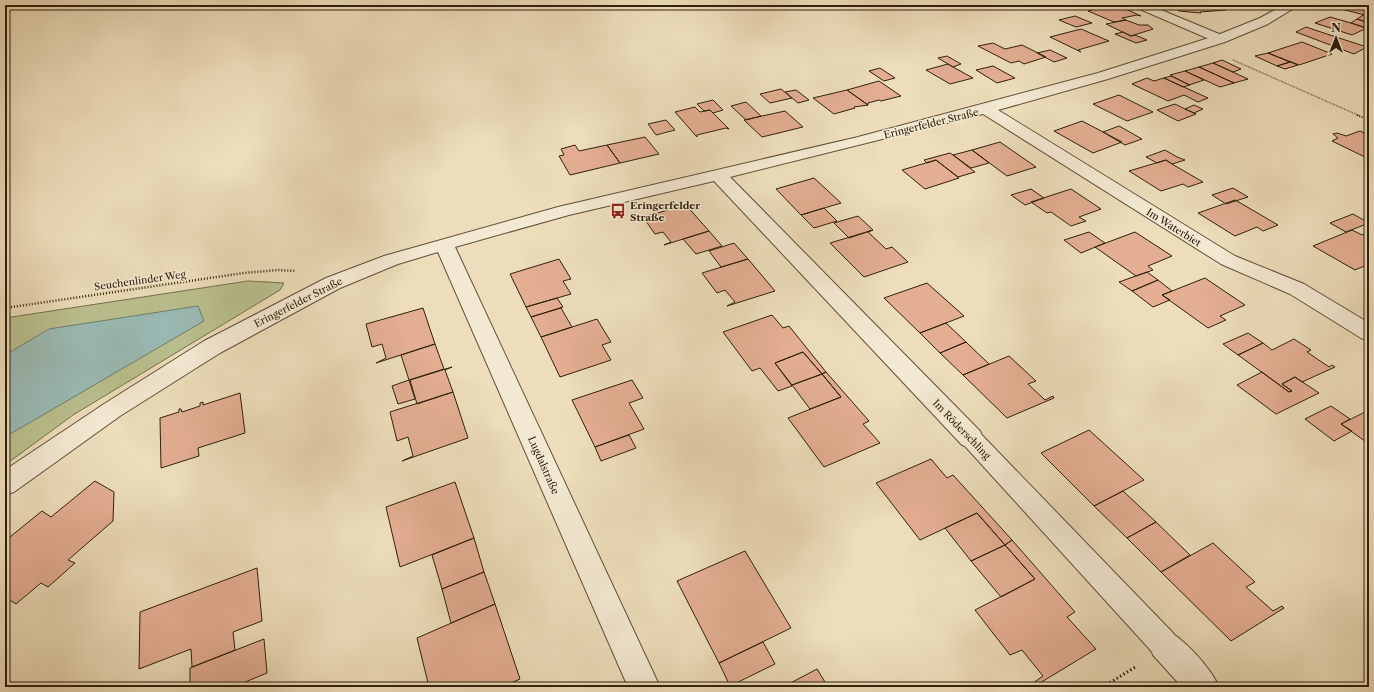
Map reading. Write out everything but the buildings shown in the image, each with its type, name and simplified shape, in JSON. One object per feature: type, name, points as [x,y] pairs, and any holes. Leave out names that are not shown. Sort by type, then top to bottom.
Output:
[{"type":"street","name":"Eringerfelder Straße","points":[[5,484],[112,410],[212,347],[333,282],[391,260],[564,211],[718,175],[985,109],[1103,76],[1220,39],[1264,21],[1293,5]]},
{"type":"street","name":"Im Waterbiet","points":[[985,109],[1228,260],[1297,290],[1369,333]]},
{"type":"street","name":"Im Röderschling","points":[[718,175],[971,438]]},
{"type":"street","name":"Lugdalstraße","points":[[444,244],[644,687]]},
{"type":"street","name":"Im Röderschling","points":[[1166,646],[1203,687]]},
{"type":"lane","points":[[1139,5],[1220,39]]},
{"type":"lane","name":"Im Röderschling","points":[[971,438],[1166,646]]},
{"type":"path","points":[[1200,45],[1369,120]]},
{"type":"path","name":"Seuchenlinder Weg","points":[[5,308],[244,272],[277,270]]},
{"type":"path","points":[[1103,687],[1166,646]]},
{"type":"green space","points":[[248,281],[284,283],[280,290],[73,415],[5,465],[5,318]]},
{"type":"water","points":[[198,306],[204,321],[5,437],[5,355],[49,329]]},
{"type":"place","name":"Eringerfelder Straße","points":[[618,211]]}]
